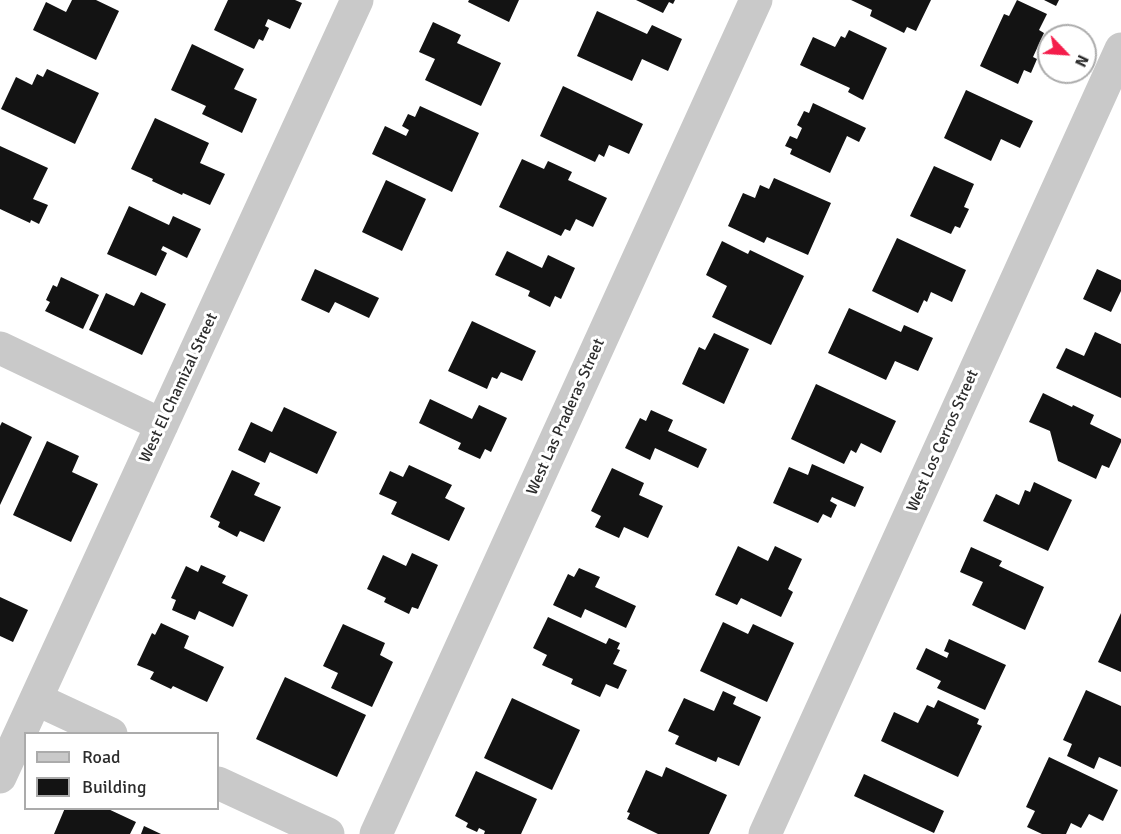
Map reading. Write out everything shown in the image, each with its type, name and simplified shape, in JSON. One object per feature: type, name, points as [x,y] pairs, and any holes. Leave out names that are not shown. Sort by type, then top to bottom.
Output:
[{"type":"street","name":"West El Chamizal Street","points":[[0,777],[357,0]]},
{"type":"street","name":"West Las Praderas Street","points":[[376,834],[756,0]]},
{"type":"street","name":"West Los Cerros Street","points":[[765,834],[1121,49]]},
{"type":"street","points":[[0,348],[162,425]]},
{"type":"street","points":[[36,699],[107,732]]},
{"type":"street","points":[[219,783],[328,834]]},
{"type":"building","points":[[72,0],[96,0],[119,11],[96,60],[33,30],[46,2],[66,12]]},
{"type":"building","points":[[228,0],[295,0],[302,3],[290,29],[268,19],[265,26],[269,28],[263,41],[259,39],[254,49],[214,30]]},
{"type":"building","points":[[469,0],[519,0],[509,22],[468,2]]},
{"type":"building","points":[[636,0],[675,0],[673,4],[669,2],[663,13]]},
{"type":"building","points":[[851,0],[931,0],[916,31],[907,27],[904,33],[870,16],[872,10]]},
{"type":"building","points":[[1017,0],[1047,14],[1042,24],[1037,24],[1037,48],[1033,57],[1037,59],[1031,73],[1024,70],[1018,84],[980,66],[1004,14],[1009,16]]},
{"type":"building","points":[[1044,0],[1059,0],[1056,6]]},
{"type":"building","points":[[597,11],[647,34],[652,25],[682,39],[668,71],[642,59],[632,81],[577,56]]},
{"type":"building","points":[[433,22],[461,35],[457,43],[501,63],[481,106],[425,80],[435,59],[419,52]]},
{"type":"building","points":[[849,30],[887,48],[863,100],[848,92],[850,88],[800,65],[813,37],[835,47],[841,36],[845,38]]},
{"type":"building","points":[[192,44],[244,69],[234,89],[257,99],[242,133],[202,114],[206,106],[171,90]]},
{"type":"building","points":[[47,69],[99,93],[75,144],[1,109],[16,77],[32,85],[37,74],[43,77]]},
{"type":"building","points":[[563,86],[643,124],[629,154],[609,145],[604,157],[599,154],[595,162],[540,136]]},
{"type":"building","points":[[966,90],[1033,121],[1020,148],[1001,139],[991,161],[944,138]]},
{"type":"building","points":[[813,103],[866,128],[859,142],[847,136],[830,173],[790,154],[792,149],[785,146],[790,136],[797,139],[802,128],[797,125],[804,111],[809,113]]},
{"type":"building","points":[[420,106],[479,133],[452,192],[372,154],[385,126],[406,136],[409,130],[402,126],[408,114],[415,117]]},
{"type":"building","points":[[155,118],[209,143],[200,163],[225,174],[210,205],[183,193],[182,195],[131,169]]},
{"type":"building","points":[[0,146],[48,168],[33,199],[48,205],[39,224],[31,220],[30,223],[0,209]]},
{"type":"building","points":[[522,159],[544,169],[548,161],[572,172],[568,180],[607,198],[593,227],[576,219],[570,231],[565,229],[561,236],[499,207]]},
{"type":"building","points":[[934,166],[974,184],[964,207],[969,209],[960,228],[955,226],[951,234],[910,216]]},
{"type":"building","points":[[774,178],[831,203],[808,255],[767,237],[764,243],[728,226],[743,193],[755,198],[760,185],[769,189]]},
{"type":"building","points":[[386,180],[426,199],[402,251],[362,232]]},
{"type":"building","points":[[129,206],[169,225],[173,216],[201,229],[187,258],[163,246],[161,250],[167,253],[156,276],[107,254]]},
{"type":"building","points":[[897,238],[966,270],[952,302],[931,292],[927,302],[924,300],[918,313],[872,291]]},
{"type":"building","points":[[722,241],[748,254],[750,250],[804,276],[771,345],[712,317],[727,286],[706,275]]},
{"type":"building","points":[[507,251],[542,268],[548,255],[575,268],[561,299],[555,296],[550,307],[528,296],[530,291],[495,275]]},
{"type":"building","points":[[315,269],[379,298],[369,318],[335,302],[329,313],[301,300]]},
{"type":"building","points":[[1097,269],[1121,280],[1121,291],[1111,312],[1083,299]]},
{"type":"building","points":[[61,277],[99,295],[83,329],[45,311],[50,302],[46,300],[53,285],[57,287]]},
{"type":"building","points":[[141,292],[166,304],[142,355],[89,330],[106,293],[134,306]]},
{"type":"building","points":[[849,308],[901,332],[904,325],[933,338],[918,371],[895,361],[886,380],[828,353]]},
{"type":"building","points":[[472,321],[536,351],[522,381],[501,372],[497,379],[492,377],[487,389],[448,371]]},
{"type":"building","points":[[1095,332],[1121,344],[1121,398],[1056,368],[1066,348],[1084,356]]},
{"type":"building","points":[[714,333],[749,349],[724,404],[682,384],[699,347],[705,350]]},
{"type":"building","points":[[816,384],[896,421],[881,453],[861,443],[856,453],[851,450],[844,464],[791,439]]},
{"type":"building","points":[[1043,393],[1094,415],[1090,424],[1121,439],[1109,468],[1102,465],[1096,479],[1058,461],[1050,431],[1029,422]]},
{"type":"building","points":[[430,399],[472,419],[479,405],[507,418],[491,452],[485,449],[480,459],[458,449],[461,443],[419,423]]},
{"type":"building","points":[[284,407],[337,432],[317,474],[270,452],[265,463],[238,450],[251,422],[272,432]]},
{"type":"building","points":[[651,410],[673,420],[668,431],[707,449],[698,468],[655,448],[650,460],[625,448],[640,418],[646,421]]},
{"type":"building","points":[[2,422],[32,437],[0,505],[0,426]]},
{"type":"building","points":[[47,441],[79,456],[72,472],[98,484],[71,542],[13,515]]},
{"type":"building","points":[[812,464],[864,487],[855,507],[832,497],[830,501],[837,505],[831,518],[823,514],[818,523],[773,503],[789,467],[808,475]]},
{"type":"building","points":[[409,465],[452,485],[445,498],[465,508],[449,541],[391,514],[397,502],[379,494],[390,471],[403,477]]},
{"type":"building","points":[[612,468],[644,483],[639,495],[663,506],[648,538],[624,527],[619,538],[595,527],[601,516],[591,511]]},
{"type":"building","points":[[232,470],[260,483],[254,495],[281,507],[264,542],[240,531],[237,537],[218,527],[220,522],[210,517]]},
{"type":"building","points":[[1034,482],[1072,500],[1048,551],[983,521],[996,494],[1019,505],[1025,490],[1030,492]]},
{"type":"building","points":[[738,546],[768,561],[775,546],[802,559],[788,589],[793,592],[781,617],[741,598],[737,605],[715,595]]},
{"type":"building","points":[[971,547],[1002,561],[999,566],[1044,587],[1025,630],[972,605],[983,582],[960,572]]},
{"type":"building","points":[[412,553],[438,565],[418,609],[412,607],[409,614],[384,602],[386,598],[367,589],[383,555],[406,566]]},
{"type":"building","points":[[201,565],[226,576],[222,583],[248,595],[233,627],[199,611],[195,620],[172,610],[176,600],[171,598],[186,566],[198,572]]},
{"type":"building","points":[[579,568],[600,577],[595,587],[636,606],[626,628],[585,609],[581,618],[553,605],[568,574],[574,577]]},
{"type":"building","points":[[0,597],[28,610],[13,642],[0,636]]},
{"type":"building","points":[[1121,613],[1121,672],[1098,662]]},
{"type":"building","points":[[548,617],[606,644],[609,638],[620,643],[617,649],[620,650],[613,664],[627,670],[618,689],[606,684],[600,697],[571,684],[573,679],[542,665],[547,655],[533,648]]},
{"type":"building","points":[[723,622],[748,634],[753,624],[794,643],[767,702],[700,671]]},
{"type":"building","points":[[161,623],[189,636],[184,648],[224,667],[207,702],[173,686],[171,689],[150,679],[154,672],[137,665],[152,633],[155,635]]},
{"type":"building","points":[[343,624],[385,643],[380,655],[393,662],[372,707],[331,688],[338,673],[323,666]]},
{"type":"building","points":[[949,639],[1006,665],[985,710],[937,688],[941,681],[916,669],[926,648],[947,658],[949,653],[944,651]]},
{"type":"building","points":[[285,677],[366,715],[337,777],[256,739]]},
{"type":"building","points":[[1086,690],[1121,706],[1121,767],[1099,757],[1094,769],[1067,756],[1072,744],[1063,740]]},
{"type":"building","points":[[723,691],[736,697],[733,704],[761,717],[739,766],[718,757],[716,762],[675,744],[679,736],[668,731],[684,698],[714,711]]},
{"type":"building","points":[[512,698],[580,730],[552,790],[484,758]]},
{"type":"building","points":[[938,700],[979,719],[977,724],[982,726],[958,777],[881,741],[894,712],[918,723],[927,705],[934,708]]},
{"type":"building","points":[[1049,757],[1118,790],[1103,821],[1089,814],[1081,828],[1071,823],[1066,834],[1042,834],[1027,827],[1035,811],[1026,807]]},
{"type":"building","points":[[666,767],[727,795],[709,834],[658,834],[627,819],[630,813],[627,812],[646,770],[662,777]]},
{"type":"building","points":[[476,771],[537,799],[521,834],[484,834],[485,831],[479,828],[477,832],[466,827],[468,823],[455,816]]},
{"type":"building","points":[[864,774],[944,811],[934,833],[854,796]]},
{"type":"building","points":[[64,810],[110,810],[136,822],[130,834],[54,834]]},
{"type":"building","points":[[144,826],[161,834],[141,834]]}]
